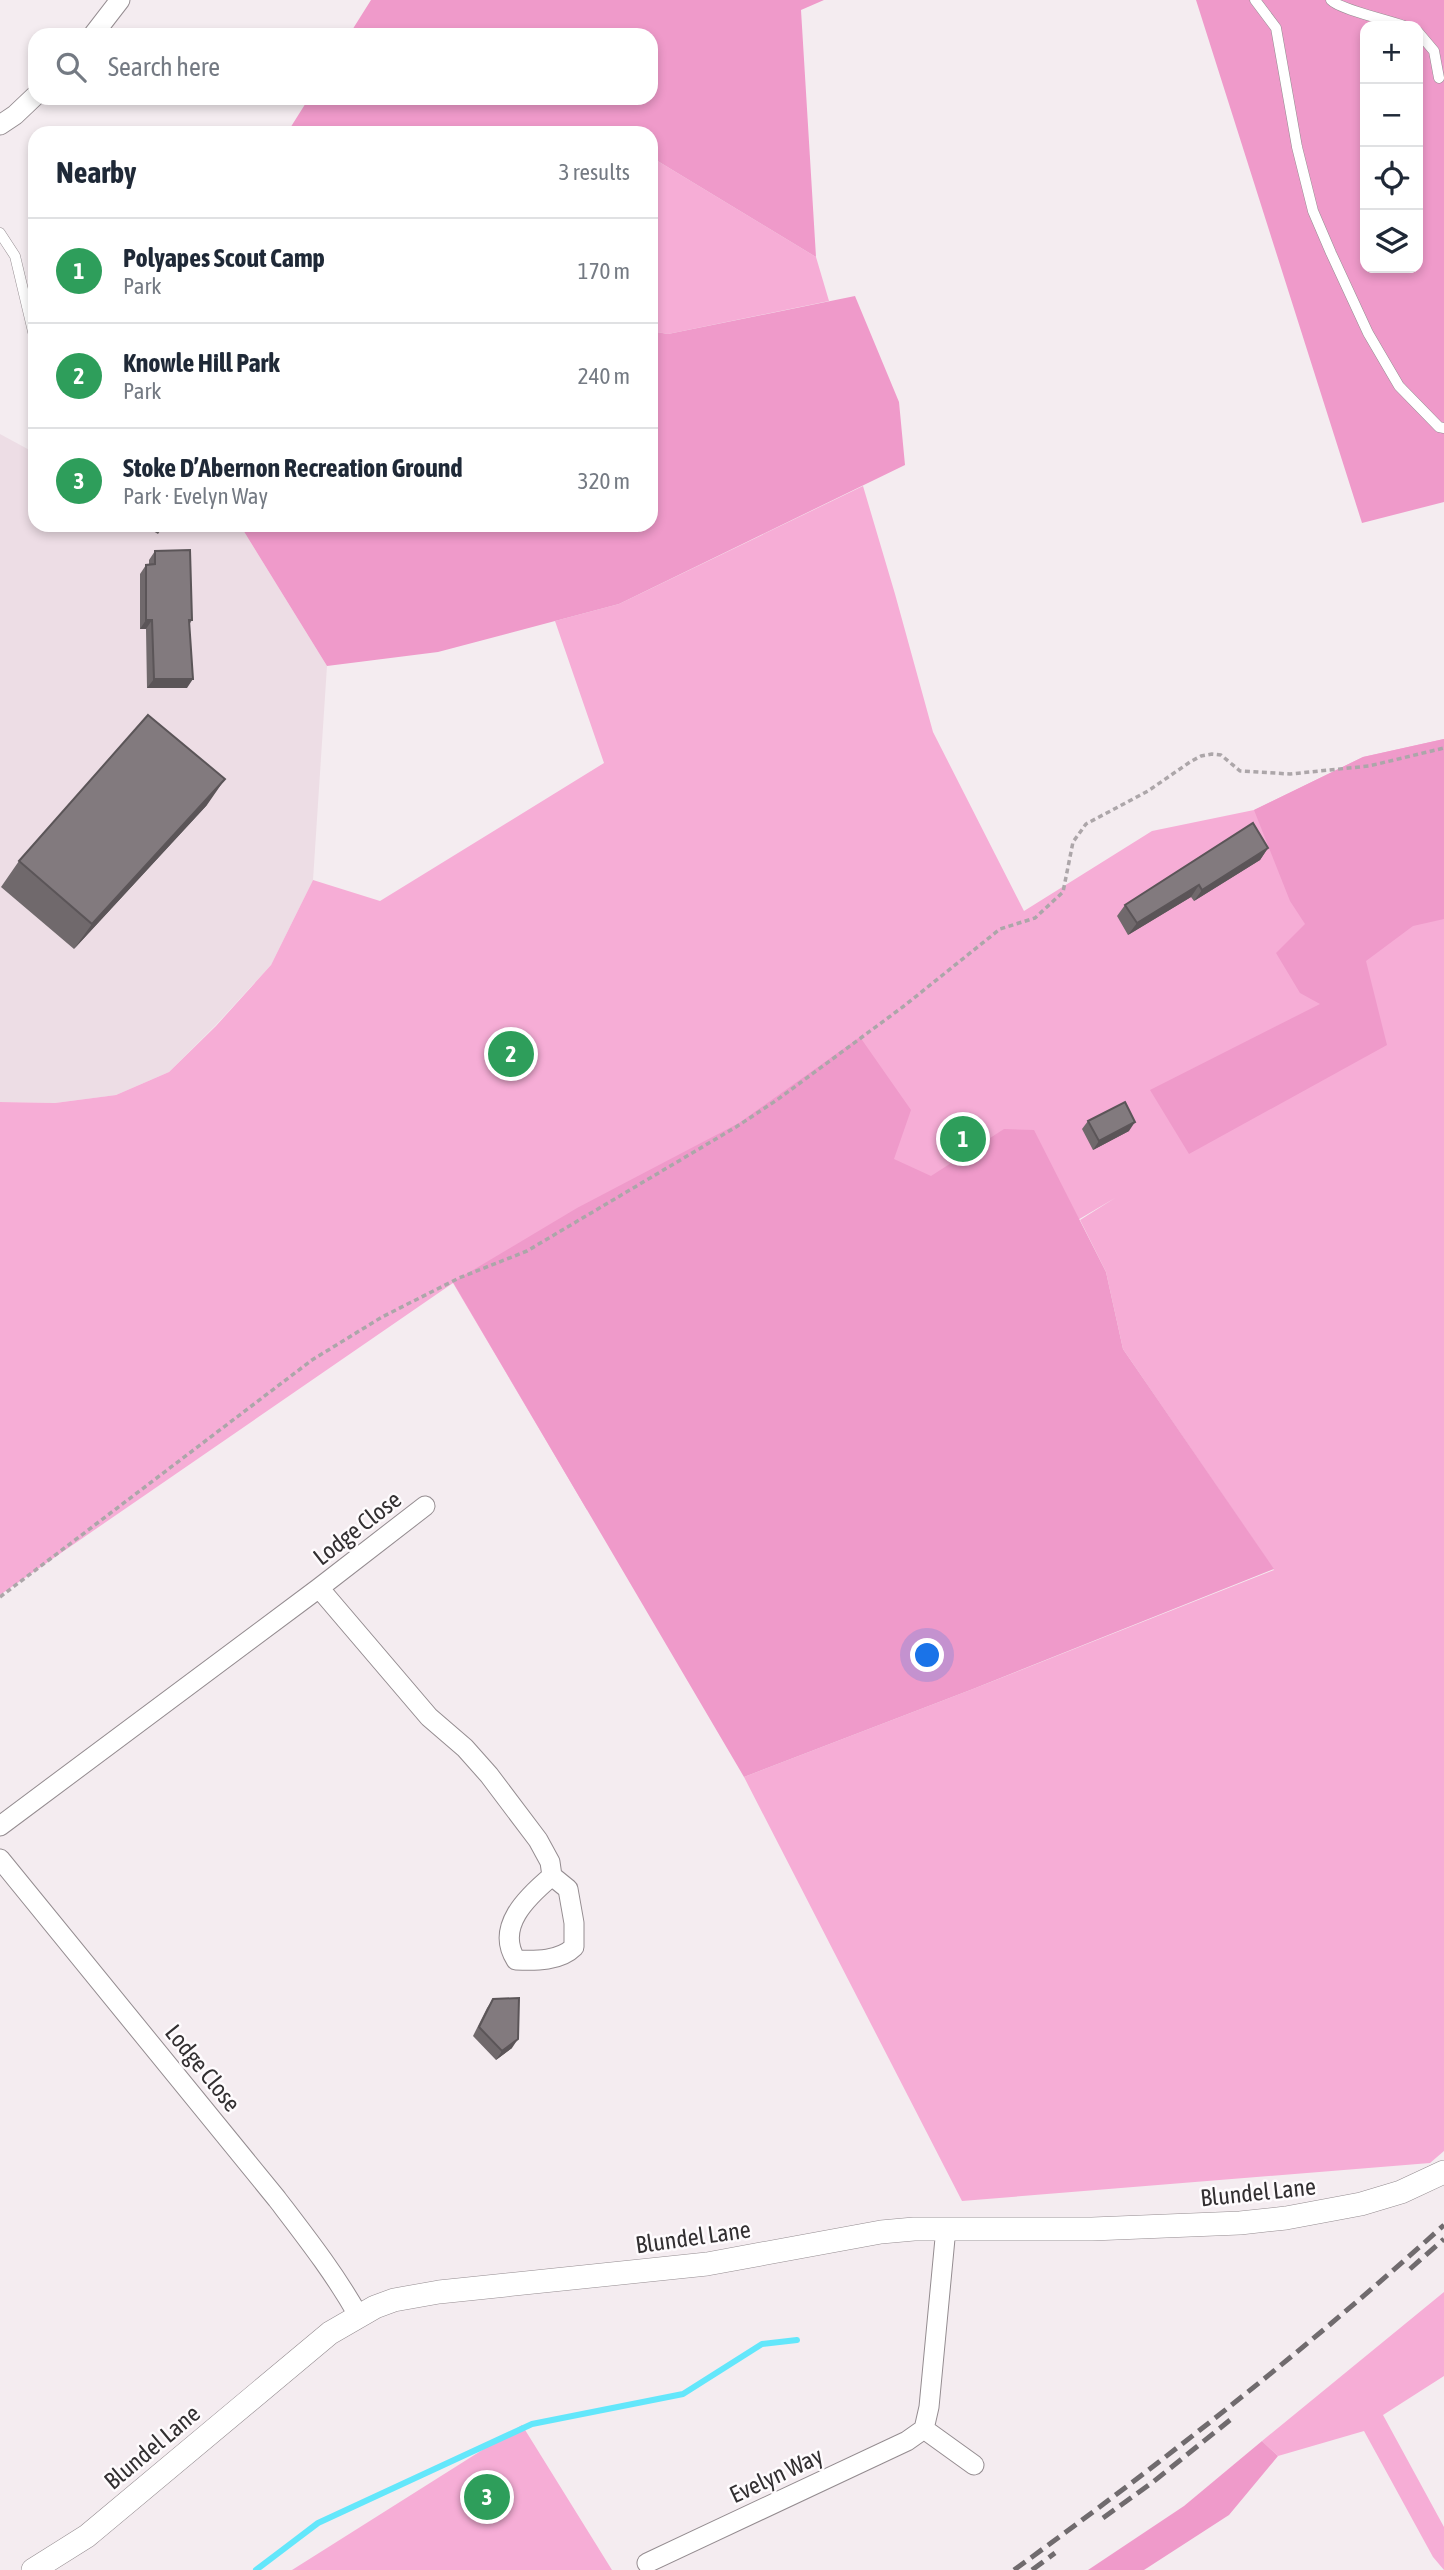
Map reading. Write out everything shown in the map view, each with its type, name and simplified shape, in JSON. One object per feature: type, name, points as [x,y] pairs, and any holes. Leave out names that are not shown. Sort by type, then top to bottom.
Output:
[{"type":"street","points":[[98,28],[120,0]]},
{"type":"street","points":[[0,125],[28,103]]},
{"type":"street","name":"Lodge Close","points":[[0,1826],[425,1506]]},
{"type":"street","name":"Lodge Close","points":[[319,1588],[429,1717],[466,1748],[489,1775],[538,1840],[550,1862],[552,1876],[568,1889],[575,1923],[574,1947],[567,1954],[535,1961],[516,1960],[509,1949],[508,1931],[534,1891],[552,1876]]},
{"type":"street","name":"Lodge Close","points":[[0,1859],[277,2199],[316,2250],[358,2315]]},
{"type":"street","name":"Blundel Lane","points":[[33,2570],[87,2536],[330,2333],[358,2315],[394,2300],[439,2292],[706,2264],[881,2232],[946,2228],[1092,2229],[1240,2223],[1286,2218],[1326,2213],[1361,2204],[1401,2192],[1444,2172]]},
{"type":"street","points":[[946,2228],[929,2407],[924,2429],[974,2465]]},
{"type":"street","name":"Evelyn Way","points":[[647,2563],[907,2441],[924,2429]]},
{"type":"lane","points":[[1255,0],[1276,28],[1297,147],[1313,211],[1331,253],[1368,333],[1399,386],[1439,427],[1444,428]]},
{"type":"lane","points":[[1331,0],[1336,6],[1391,21]]},
{"type":"lane","points":[[1423,38],[1434,51],[1439,78]]},
{"type":"lane","points":[[0,233],[15,256],[28,311]]},
{"type":"path","points":[[0,1597],[312,1360],[382,1317],[459,1278],[527,1251],[777,1100],[904,1006],[1000,929],[1035,918],[1063,892],[1073,842],[1086,824],[1147,791],[1200,756],[1221,755],[1240,771],[1290,774],[1369,766],[1444,748]]},
{"type":"shaded area","points":[[371,0],[824,0],[801,10],[816,257],[658,161],[658,126],[291,126],[305,105],[658,105],[658,28],[353,28]]},
{"type":"shaded area","points":[[1196,0],[1444,0],[1444,502],[1362,523]]},
{"type":"shaded area","points":[[658,161],[816,257],[829,301],[668,334],[658,332]]},
{"type":"shaded area","points":[[855,296],[899,402],[905,465],[619,604],[438,652],[327,666],[244,532],[658,532],[658,332],[668,334]]},
{"type":"shaded area","points":[[0,434],[28,449],[28,532],[244,532],[327,666],[313,880],[271,965],[169,1072],[116,1095],[55,1103],[0,1102]]},
{"type":"shaded area","points":[[863,486],[933,732],[1024,911],[1152,831],[1254,810],[1363,757],[1444,739],[1444,2151],[1430,2163],[962,2201],[744,1777],[1274,1570],[1123,1349],[1106,1272],[1080,1220],[1115,1198],[587,1510],[453,1283],[0,1595],[0,1102],[55,1103],[116,1095],[169,1072],[216,1026],[271,965],[313,880],[380,901],[604,763],[555,621],[619,604]]},
{"type":"shaded area","points":[[1444,739],[1444,919],[1413,926],[1366,961],[1387,1045],[1189,1154],[1150,1090],[1320,1004],[1300,993],[1276,953],[1305,924],[1290,901],[1254,810],[1363,757]]},
{"type":"shaded area","points":[[860,1037],[911,1110],[894,1159],[931,1176],[1004,1129],[1034,1130],[1106,1272],[1123,1349],[1274,1569],[744,1777],[453,1282],[577,1208],[739,1123]]},
{"type":"shaded area","points":[[1444,2292],[1444,2376],[1383,2415],[1444,2527],[1444,2570],[1433,2557],[1364,2431],[1278,2456],[1262,2441]]},
{"type":"shaded area","points":[[522,2425],[612,2570],[292,2570]]},
{"type":"shaded area","points":[[1262,2441],[1278,2456],[1229,2515],[1144,2570],[1088,2570],[1184,2506]]},
{"type":"building","points":[[190,550],[192,620],[189,620],[193,679],[154,679],[152,620],[146,620],[146,565],[155,564],[155,551]]},
{"type":"building","points":[[148,715],[225,779],[92,924],[19,861]]},
{"type":"building","points":[[1253,823],[1268,848],[1202,890],[1199,885],[1137,923],[1125,905]]},
{"type":"building","points":[[1125,1102],[1135,1122],[1099,1141],[1088,1121]]},
{"type":"building","points":[[519,1998],[518,2039],[502,2051],[479,2027],[493,1999]]},
{"type":"waterway","points":[[256,2570],[318,2523],[532,2424],[683,2394],[762,2344],[797,2340]]},
{"type":"railway","points":[[1014,2570],[1234,2403],[1340,2316],[1444,2225]]},
{"type":"railway","points":[[1410,2269],[1444,2239]]},
{"type":"railway","points":[[1103,2518],[1230,2420]]},
{"type":"railway","points":[[1032,2570],[1055,2553]]},
{"type":"place","name":"Knowle Hill Park","points":[[511,1054]]},
{"type":"place","name":"Polyapes Scout Camp","points":[[963,1139]]},
{"type":"place","name":"Stoke D’Abernon Recreation Ground","points":[[487,2497]]}]
